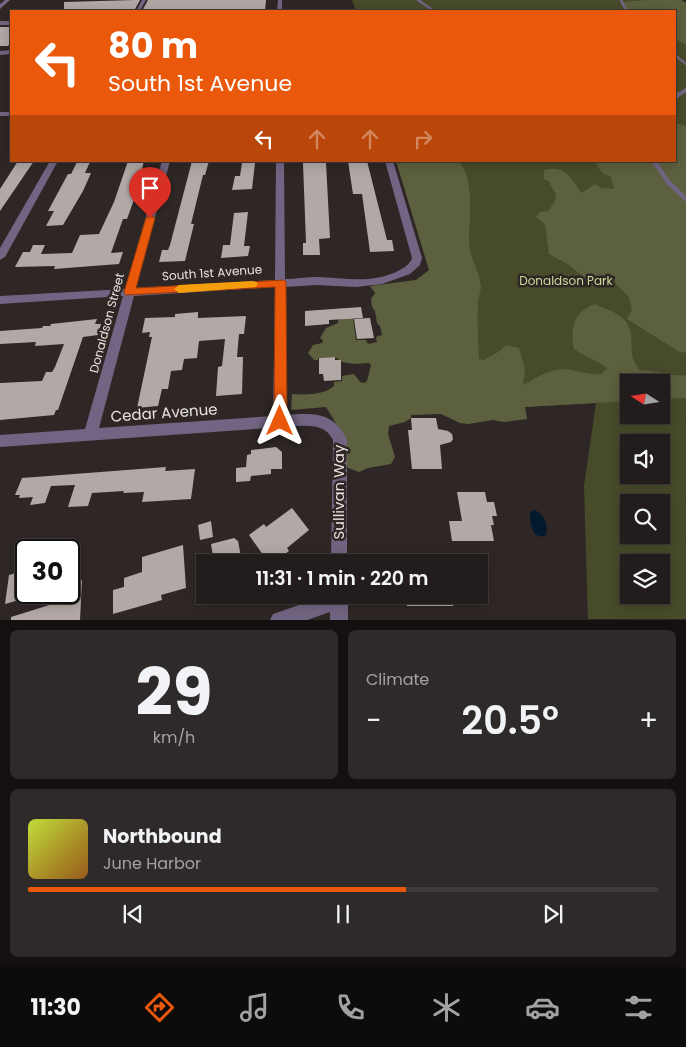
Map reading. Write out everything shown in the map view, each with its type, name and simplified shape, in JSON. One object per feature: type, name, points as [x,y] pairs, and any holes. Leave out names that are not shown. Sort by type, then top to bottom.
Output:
[{"type":"street","points":[[0,7],[8,0]]},
{"type":"street","points":[[0,257],[53,162]]},
{"type":"street","name":"Donaldson Street","points":[[90,435],[166,162]]},
{"type":"street","points":[[280,162],[280,421]]},
{"type":"street","name":"South 1st Avenue","points":[[0,300],[280,282],[317,281],[342,284],[378,281],[402,274],[416,263],[417,258],[389,162]]},
{"type":"street","name":"Cedar Avenue","points":[[0,441],[280,421],[312,420],[329,425]]},
{"type":"street","name":"Sullivan Way","points":[[329,425],[338,434],[340,440],[339,554]]},
{"type":"street","points":[[280,620],[321,604]]},
{"type":"street","points":[[339,604],[339,620]]},
{"type":"lane","points":[[418,0],[432,10]]},
{"type":"lane","points":[[676,56],[686,64]]},
{"type":"lane","points":[[655,162],[665,178],[686,200]]},
{"type":"green space","name":"Donaldson Park","points":[[352,0],[681,0],[686,3],[686,619],[588,619],[584,486],[596,403],[377,415],[450,334],[404,162],[676,162],[676,10],[356,10]]},
{"type":"green space","points":[[681,0],[686,3],[686,45],[676,40],[676,10],[626,10],[623,2]]},
{"type":"green space","points":[[676,123],[686,126],[686,353],[678,351],[627,319],[632,310],[629,297],[616,284],[615,280],[603,287],[591,283],[569,265],[549,254],[545,224],[536,217],[540,212],[549,211],[556,198],[550,182],[544,179],[544,170],[558,169],[563,171],[582,193],[595,184],[601,188],[614,189],[611,177],[602,173],[595,162],[676,162]]},
{"type":"green space","points":[[396,162],[460,162],[464,169],[469,189],[469,247],[481,286],[478,301],[479,359],[484,360],[500,351],[506,345],[519,348],[525,369],[523,385],[546,373],[564,369],[589,374],[602,374],[607,368],[574,349],[573,341],[575,321],[582,311],[595,304],[617,314],[625,320],[631,334],[632,356],[640,370],[669,374],[620,374],[620,402],[525,407],[527,419],[504,422],[493,420],[468,424],[460,423],[441,414],[411,415],[411,418],[405,422],[389,426],[388,434],[395,457],[391,464],[368,468],[359,472],[343,466],[340,430],[326,407],[291,410],[292,394],[320,393],[334,386],[334,382],[342,381],[342,376],[354,374],[360,382],[364,383],[367,381],[371,365],[369,363],[354,364],[342,362],[335,357],[314,360],[308,353],[313,345],[322,343],[323,340],[320,338],[326,328],[338,323],[338,320],[341,319],[341,308],[348,309],[353,318],[356,340],[366,340],[368,344],[377,342],[376,337],[382,335],[372,307],[371,299],[375,293],[370,286],[416,280],[429,270]]},
{"type":"green space","points":[[670,374],[686,375],[686,398],[670,399]]},
{"type":"water","points":[[534,510],[541,514],[545,521],[547,529],[545,536],[537,535],[533,530],[530,513]]},
{"type":"building","points":[[140,0],[135,10],[64,10],[64,2]]},
{"type":"building","points":[[148,0],[266,0],[265,10],[143,10]]},
{"type":"building","points":[[0,27],[10,27],[10,43],[8,46],[0,46]]},
{"type":"building","points":[[17,162],[33,162],[0,211],[0,189]]},
{"type":"building","points":[[77,162],[90,162],[85,173],[91,173],[83,191],[63,225],[46,226],[54,211],[48,211],[68,174],[71,174]]},
{"type":"building","points":[[128,162],[144,162],[136,194],[127,219],[123,219],[111,253],[123,252],[119,264],[54,269],[55,266],[15,267],[23,252],[30,252],[33,245],[45,245],[41,254],[72,253],[80,235],[99,234],[114,202]]},
{"type":"building","points":[[192,162],[209,162],[205,175],[203,175],[191,224],[194,224],[185,261],[159,262],[162,250],[168,250]]},
{"type":"building","points":[[348,162],[367,162],[387,240],[392,240],[394,251],[370,252],[362,194],[353,194]]},
{"type":"building","points":[[242,163],[255,163],[252,189],[232,190],[235,176],[240,176]]},
{"type":"building","points":[[303,163],[326,163],[330,238],[319,239],[320,255],[303,255],[303,243],[306,243]]},
{"type":"building","points":[[248,212],[244,246],[250,246],[248,256],[221,258],[223,245],[230,245],[234,213]]},
{"type":"building","points":[[361,307],[363,318],[329,320],[329,324],[305,326],[305,311]]},
{"type":"building","points":[[198,312],[198,318],[246,316],[244,334],[239,334],[237,357],[243,357],[242,394],[216,396],[218,367],[222,366],[225,339],[199,341],[197,358],[184,359],[182,370],[171,371],[168,389],[162,389],[158,406],[137,408],[152,337],[149,337],[150,332],[142,333],[145,318],[175,317],[175,314]]},
{"type":"building","points":[[370,318],[374,338],[357,339],[354,319]]},
{"type":"building","points":[[97,319],[95,324],[101,324],[98,335],[83,337],[58,410],[56,410],[54,415],[0,420],[0,383],[42,381],[46,372],[52,372],[55,367],[64,344],[35,346],[36,342],[0,344],[0,331],[42,328],[51,324]]},
{"type":"building","points":[[335,357],[335,360],[341,360],[341,380],[324,381],[323,374],[319,374],[319,358]]},
{"type":"building","points":[[411,418],[436,418],[438,429],[452,434],[453,439],[451,442],[440,445],[442,469],[412,469],[408,430],[412,430]]},
{"type":"building","points":[[276,447],[282,452],[282,469],[271,469],[271,474],[251,476],[250,481],[236,482],[236,468],[246,467],[247,455],[251,454],[251,450]]},
{"type":"building","points":[[166,467],[165,471],[195,469],[191,499],[142,502],[144,492],[92,493],[88,506],[68,507],[75,485],[51,486],[45,503],[30,505],[33,497],[19,498],[20,495],[15,495],[22,478]]},
{"type":"building","points":[[457,492],[485,492],[487,502],[494,502],[497,516],[492,516],[494,525],[491,525],[494,541],[452,541],[449,521],[462,521]]},
{"type":"building","points":[[292,508],[309,530],[287,548],[289,551],[285,554],[262,554],[249,535],[264,524],[266,527]]},
{"type":"building","points":[[211,521],[213,537],[200,540],[198,525]]},
{"type":"building","points":[[234,538],[238,541],[240,554],[213,554],[211,544]]},
{"type":"building","points":[[183,545],[186,588],[161,595],[162,600],[113,614],[113,590],[124,587],[124,578],[142,572],[142,557]]},
{"type":"building","points":[[15,573],[15,601],[5,604],[9,575]]},
{"type":"building","points":[[80,580],[82,580],[80,620],[11,620],[11,617],[53,604],[80,604]]},
{"type":"building","points":[[407,604],[453,604],[453,606],[407,606]]},
{"type":"slow traffic","points":[[179,289],[253,284]]},
{"type":"route","points":[[150,218],[130,292],[280,282],[280,421]]}]
